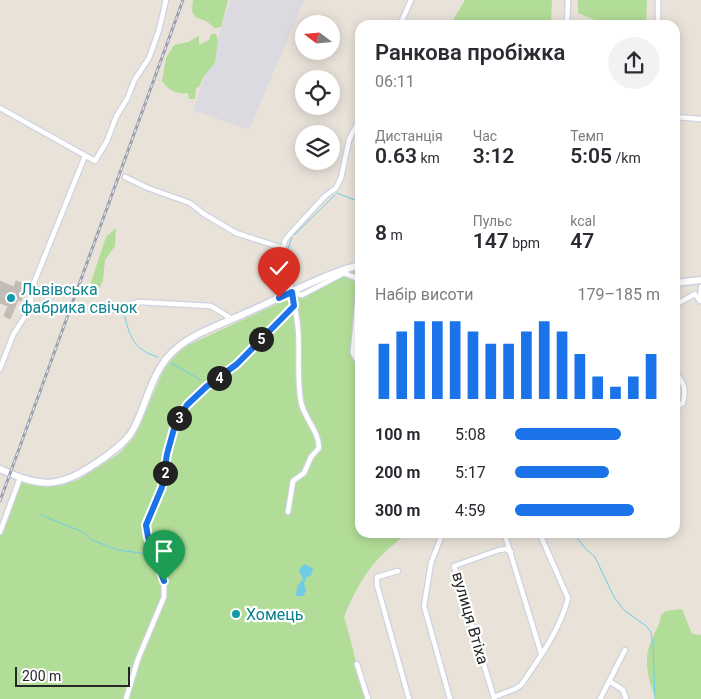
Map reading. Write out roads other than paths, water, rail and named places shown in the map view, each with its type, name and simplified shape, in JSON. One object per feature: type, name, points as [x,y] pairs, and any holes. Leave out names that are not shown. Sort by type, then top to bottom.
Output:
[{"type":"main road","points":[[0,469],[20,478],[51,484],[80,474],[119,446],[133,430],[155,376],[165,359],[178,347],[190,339],[232,319],[341,270],[355,266]]},
{"type":"main road","points":[[291,279],[296,286],[303,287]]},
{"type":"main road","points":[[285,295],[288,292],[291,279]]},
{"type":"main road","points":[[680,282],[701,280]]},
{"type":"street","points":[[0,108],[95,161],[107,141],[116,117],[127,99],[135,80],[149,58],[159,30],[166,0]]},
{"type":"street","points":[[402,20],[412,0]]},
{"type":"street","points":[[567,20],[568,0]]},
{"type":"street","points":[[658,0],[658,20]]},
{"type":"street","points":[[680,117],[701,119]]},
{"type":"street","points":[[288,512],[293,481],[304,473],[311,457],[319,448],[319,440],[302,405],[297,375],[297,316],[292,292],[291,263],[284,248],[285,240],[324,197],[336,188],[341,178],[349,140],[355,128]]},
{"type":"street","points":[[0,369],[14,335],[31,307],[32,290],[85,156]]},
{"type":"street","points":[[125,177],[148,188],[190,203],[204,214],[236,233],[284,248]]},
{"type":"street","points":[[292,292],[302,295],[335,276],[344,273],[355,278]]},
{"type":"street","points":[[680,302],[695,294],[700,301],[701,288]]},
{"type":"street","points":[[131,304],[139,302],[211,306],[232,319]]},
{"type":"street","points":[[126,699],[138,659],[164,597],[164,581],[148,537],[146,525],[162,487],[167,454],[175,425],[187,405],[206,387],[237,364],[294,306]]},
{"type":"street","points":[[355,333],[353,353],[355,356]]},
{"type":"street","points":[[680,379],[686,389],[684,403],[680,405]]},
{"type":"street","points":[[0,532],[20,478]]},
{"type":"street","points":[[440,538],[429,570],[424,606],[450,699]]},
{"type":"street","points":[[506,538],[541,653]]},
{"type":"street","points":[[494,698],[515,690],[521,685],[564,612],[568,598],[542,538]]},
{"type":"street","name":"вулиця Втіха","points":[[494,698],[454,566],[499,550],[506,549],[511,552]]},
{"type":"street","points":[[398,571],[377,577],[376,585],[409,699]]},
{"type":"street","points":[[600,699],[625,650]]},
{"type":"street","points":[[357,664],[368,699]]},
{"type":"street","points":[[609,681],[623,690],[626,699]]},
{"type":"water","points":[[304,564],[313,568],[311,576],[307,577],[304,583],[306,591],[303,596],[296,596],[297,587],[303,579],[299,570]]},
{"type":"waterway","points":[[337,193],[355,200]]},
{"type":"waterway","points":[[294,235],[335,195]]},
{"type":"waterway","points":[[287,252],[292,237]]},
{"type":"waterway","points":[[122,308],[132,339],[136,345],[149,354],[158,357]]},
{"type":"waterway","points":[[171,363],[201,380]]},
{"type":"waterway","points":[[41,515],[83,532],[90,539],[117,550],[149,554]]},
{"type":"waterway","points":[[577,538],[595,557],[614,597],[624,610],[651,632],[655,699]]},
{"type":"railway","points":[[0,501],[183,0]]},
{"type":"place","name":"Львівська фабрика свічок","points":[[11,298]]},
{"type":"place","name":"Хомець","points":[[236,614]]}]
